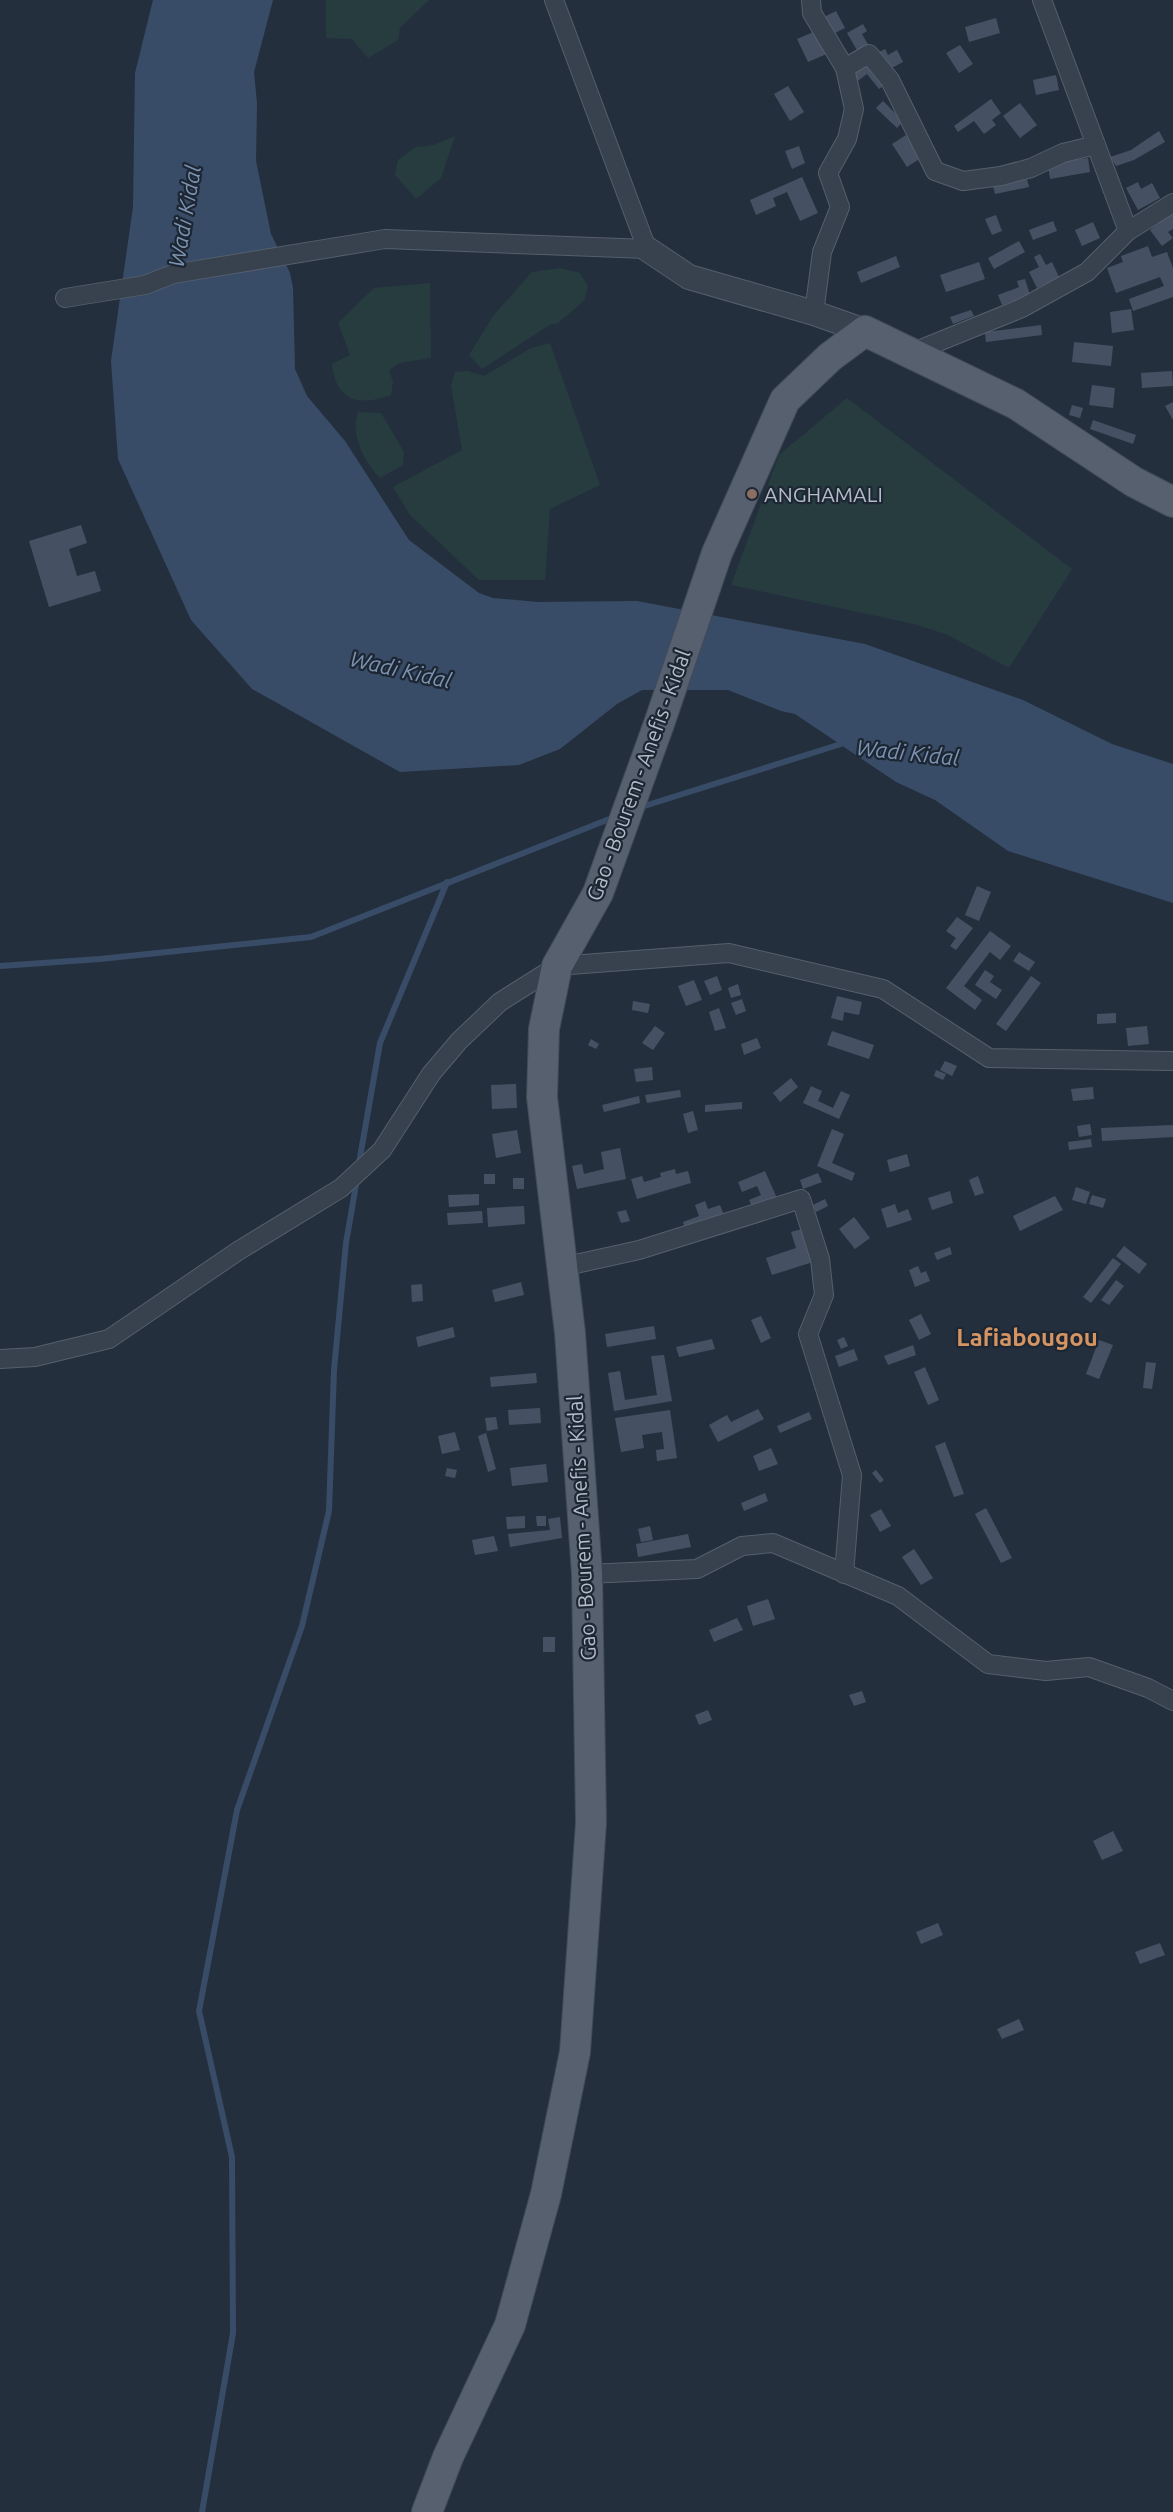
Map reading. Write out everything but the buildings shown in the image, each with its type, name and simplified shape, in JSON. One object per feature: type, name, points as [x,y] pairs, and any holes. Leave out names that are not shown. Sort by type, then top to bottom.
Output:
[{"type":"main road","points":[[865,331],[1016,404],[1134,482],[1173,502]]},
{"type":"main road","name":"Gao - Bourem - Anefis - Kidal","points":[[427,2512],[448,2457],[510,2325],[546,2194],[575,2052],[591,1824],[586,1574],[570,1333],[542,1096],[544,1029],[557,966],[598,894],[717,553],[785,400],[830,357],[865,331]]},
{"type":"street","points":[[554,0],[647,249]]},
{"type":"street","points":[[811,0],[812,13],[845,68],[854,109],[847,139],[828,173],[840,207],[822,252],[814,313]]},
{"type":"street","points":[[1042,0],[1128,231]]},
{"type":"street","points":[[845,68],[869,54],[890,80],[935,171],[963,181],[1031,168],[1064,153],[1096,145]]},
{"type":"street","points":[[911,353],[1022,308],[1087,272],[1128,231],[1173,203]]},
{"type":"street","points":[[65,298],[145,285],[173,274],[385,238],[647,249],[689,277],[814,313],[865,331]]},
{"type":"street","points":[[0,1359],[35,1357],[109,1339],[238,1251],[341,1188],[382,1150],[431,1074],[459,1041],[500,1002],[557,966],[729,952],[883,989],[989,1058],[1173,1061]]},
{"type":"street","points":[[562,1267],[639,1250],[801,1199],[820,1259],[824,1295],[808,1334],[852,1475],[844,1574]]},
{"type":"street","points":[[586,1574],[697,1569],[742,1546],[772,1543],[898,1596],[988,1664],[1046,1671],[1089,1667],[1148,1688],[1173,1701]]},
{"type":"green space","points":[[326,0],[429,0],[400,28],[398,40],[368,58],[352,39],[326,38]]},
{"type":"green space","points":[[455,136],[441,178],[416,199],[395,175],[398,160],[416,147],[433,145]]},
{"type":"green space","points":[[560,268],[580,273],[588,286],[584,301],[557,324],[551,324],[482,369],[469,355],[493,316],[532,272]]},
{"type":"green space","points":[[430,283],[431,358],[400,363],[389,370],[393,382],[391,395],[379,399],[359,400],[344,393],[338,386],[332,364],[350,355],[338,323],[374,288]]},
{"type":"green space","points":[[550,343],[600,485],[550,509],[545,580],[479,580],[410,515],[393,487],[462,450],[451,386],[455,372],[468,371],[484,376],[531,348]]},
{"type":"green space","points":[[847,398],[1072,569],[1009,668],[948,635],[914,624],[731,585],[779,455]]},
{"type":"green space","points":[[358,412],[381,413],[404,452],[403,465],[380,478],[364,456],[357,438]]},
{"type":"water","name":"Wadi Kidal","points":[[153,0],[273,0],[254,72],[257,103],[256,161],[271,234],[290,273],[293,288],[295,369],[307,396],[345,441],[409,540],[479,593],[493,598],[538,602],[637,601],[865,644],[1023,700],[1112,744],[1173,764],[1173,903],[1008,851],[935,800],[896,782],[795,714],[781,711],[728,690],[642,690],[617,704],[560,749],[519,765],[400,772],[252,689],[191,620],[118,459],[111,361],[133,207],[135,73]]},
{"type":"waterway","points":[[638,808],[841,744]]},
{"type":"waterway","points":[[0,966],[100,959],[311,937],[617,816]]},
{"type":"waterway","points":[[359,1163],[380,1043],[447,882]]},
{"type":"waterway","points":[[202,2512],[233,2333],[232,2157],[199,2011],[237,1810],[302,1626],[329,1511],[334,1370],[346,1243],[357,1179]]},
{"type":"place","name":"ANGHAMALI","points":[[752,494]]},
{"type":"district","name":"Lafiabougou","points":[[1027,1337]]}]
